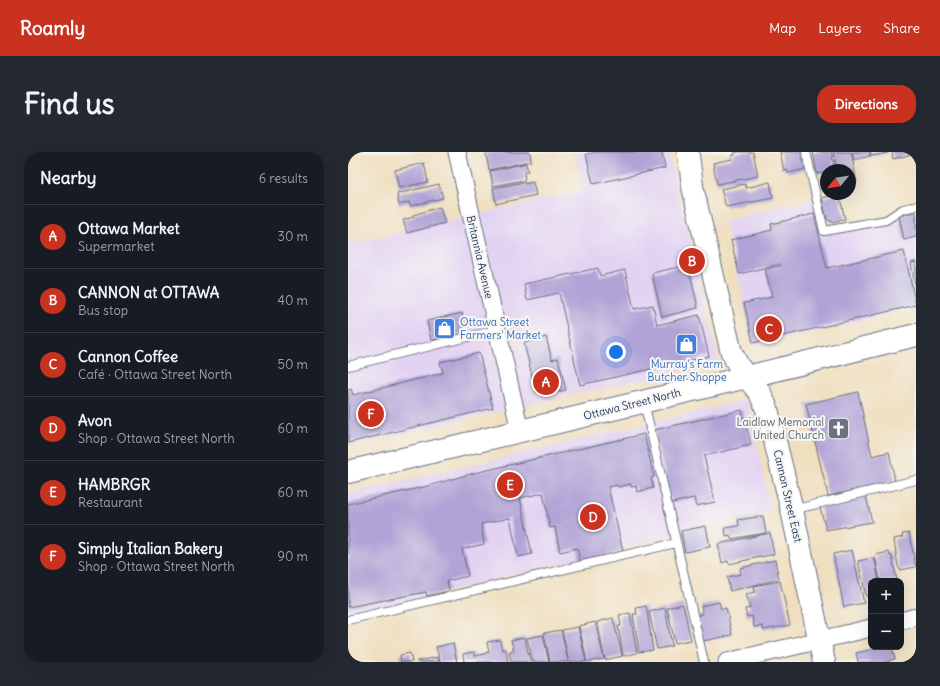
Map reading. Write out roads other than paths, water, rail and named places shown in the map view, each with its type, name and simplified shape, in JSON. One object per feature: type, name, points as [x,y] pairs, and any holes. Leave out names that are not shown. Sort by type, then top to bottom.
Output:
[{"type":"main road","name":"Ottawa Street North","points":[[348,472],[644,402],[916,335]]},
{"type":"main road","name":"Cannon Street East","points":[[747,377],[760,393],[767,409],[792,510],[824,662]]},
{"type":"street","name":"Britannia Avenue","points":[[457,152],[520,431]]},
{"type":"street","name":"Cannon Street East","points":[[688,152],[693,189],[732,351],[738,365],[747,377]]},
{"type":"street","points":[[904,620],[916,617]]},
{"type":"street","points":[[727,662],[868,629]]},
{"type":"lane","points":[[806,152],[824,231],[886,220],[903,209],[916,206]]},
{"type":"lane","points":[[348,366],[497,330]]},
{"type":"lane","points":[[644,402],[704,662]]},
{"type":"lane","points":[[792,510],[916,480]]},
{"type":"lane","points":[[348,620],[676,543]]},
{"type":"place","name":"CANNON at OTTAWA","points":[[692,261]]},
{"type":"place","name":"Ottawa Street Farmers' Market","points":[[445,328]]},
{"type":"place","name":"Cannon Coffee","points":[[769,329]]},
{"type":"place","name":"Murray's Farm Butcher Shoppe","points":[[687,344]]},
{"type":"place","name":"Ottawa Market","points":[[546,382]]},
{"type":"place","name":"Simply Italian Bakery","points":[[371,414]]},
{"type":"place","name":"Laidlaw Memorial United Church","points":[[839,428]]},
{"type":"place","name":"HAMBRGR","points":[[510,485]]},
{"type":"place","name":"Avon","points":[[593,517]]}]
